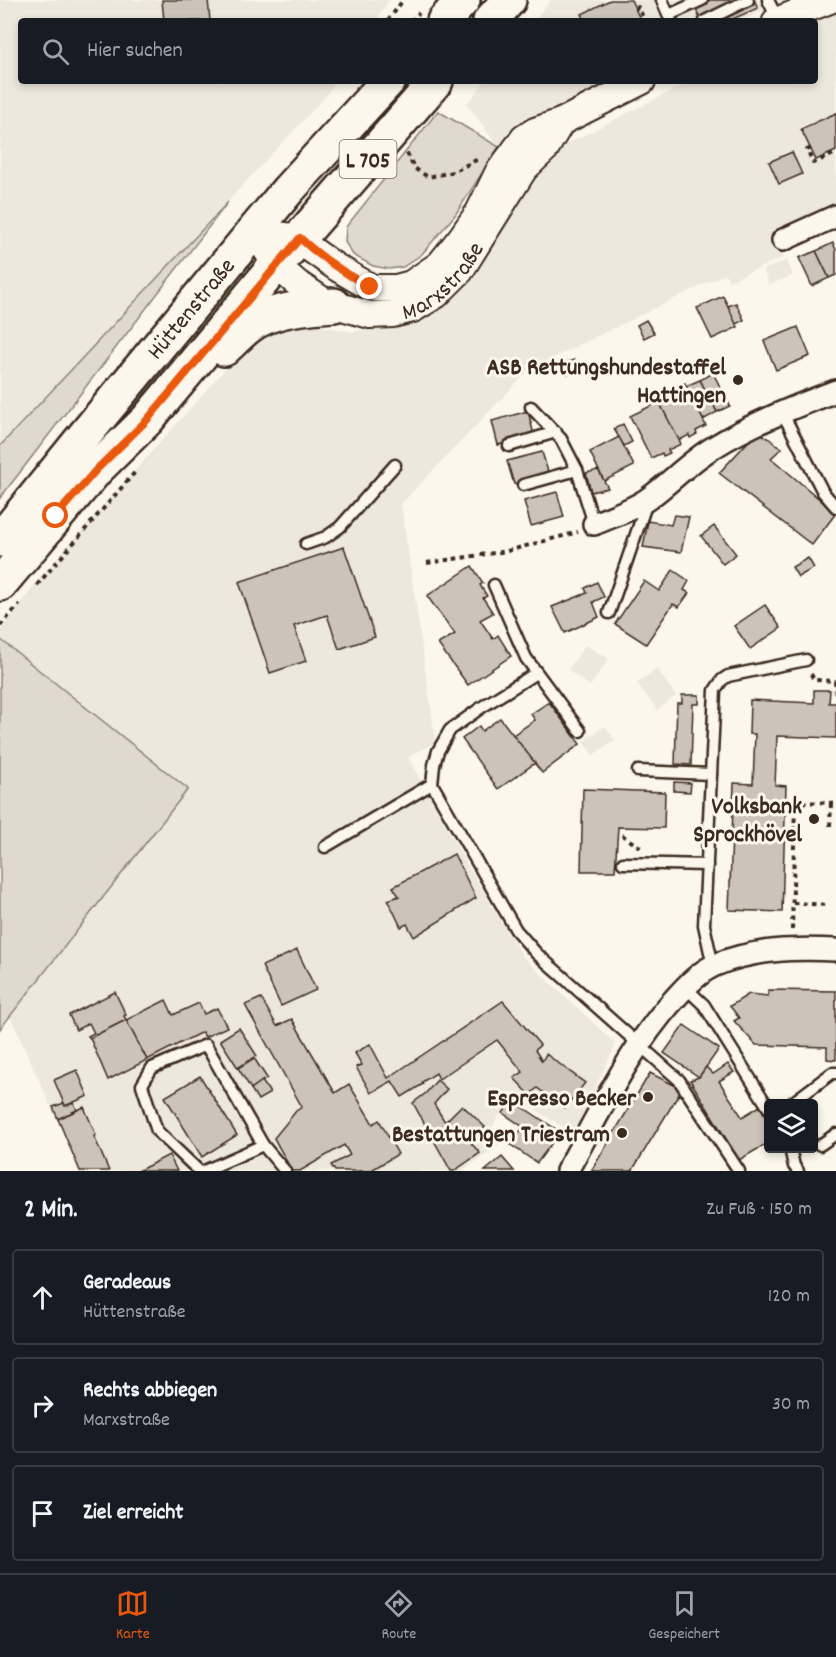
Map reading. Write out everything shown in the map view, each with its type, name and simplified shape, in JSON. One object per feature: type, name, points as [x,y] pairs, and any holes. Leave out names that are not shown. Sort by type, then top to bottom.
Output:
[{"type":"main road","points":[[447,18],[463,0]]},
{"type":"main road","points":[[493,18],[509,0]]},
{"type":"main road","name":"Hüttenstraße","points":[[0,540],[288,190],[385,84]]},
{"type":"main road","name":"Hüttenstraße","points":[[0,584],[96,470],[147,420],[276,265],[433,84]]},
{"type":"main road","name":"L 705","points":[[147,420],[249,326],[274,314],[334,305]]},
{"type":"street","points":[[785,18],[830,0]]},
{"type":"street","name":"Marxstraße","points":[[300,238],[312,250],[336,267],[370,287],[396,288],[411,284],[440,264],[461,238],[479,212],[498,173],[525,138],[636,84]]},
{"type":"street","name":"Marxstraße","points":[[254,232],[276,265],[298,284],[325,302],[363,314],[388,315],[413,309],[436,295],[460,271],[524,169],[545,149],[561,122]]},
{"type":"street","points":[[783,240],[836,216]]},
{"type":"street","points":[[254,232],[300,238]]},
{"type":"street","points":[[594,524],[648,499],[687,466],[745,429],[836,391]]},
{"type":"street","points":[[567,1171],[638,1045],[660,1014],[685,987],[713,966],[740,957],[766,951],[791,949],[836,950]]},
{"type":"lane","points":[[662,0],[670,18],[702,0]]},
{"type":"lane","points":[[711,18],[748,0]]},
{"type":"lane","points":[[768,0],[776,18]]},
{"type":"lane","points":[[531,407],[561,439],[577,470],[594,524]]},
{"type":"lane","points":[[782,412],[822,492],[836,507]]},
{"type":"lane","points":[[510,446],[556,432]]},
{"type":"lane","points":[[306,544],[326,537],[340,527],[395,465]]},
{"type":"lane","points":[[523,485],[577,470]]},
{"type":"lane","points":[[609,613],[648,499]]},
{"type":"lane","points":[[494,585],[526,658],[580,730]]},
{"type":"lane","points":[[713,966],[704,925],[715,690],[728,676],[806,660]]},
{"type":"lane","points":[[536,673],[450,730],[438,751],[432,784],[516,930],[536,953],[679,1080],[739,1171]]},
{"type":"lane","points":[[638,771],[711,774]]},
{"type":"lane","points":[[325,847],[432,784]]},
{"type":"lane","points":[[623,863],[707,865]]},
{"type":"lane","points":[[685,987],[704,1005],[764,1101]]},
{"type":"lane","points":[[199,1171],[157,1131],[141,1085],[152,1068],[206,1045],[263,1144],[285,1171]]},
{"type":"lane","points":[[797,1099],[832,1072],[836,1073]]},
{"type":"lane","points":[[820,1145],[836,1134]]},
{"type":"lane","points":[[204,1171],[263,1144]]},
{"type":"lane","points":[[791,1153],[794,1166],[798,1171]]},
{"type":"path","points":[[390,18],[403,0]]},
{"type":"path","points":[[635,9],[638,7],[644,18]]},
{"type":"path","points":[[398,124],[408,157],[414,168],[428,177],[453,172],[485,156]]},
{"type":"path","points":[[811,148],[807,150],[813,163],[836,153]]},
{"type":"path","points":[[428,563],[507,551],[580,531],[594,524]]},
{"type":"path","points":[[806,660],[814,681],[835,681],[836,697]]},
{"type":"path","points":[[791,949],[795,802],[834,803],[830,826]]},
{"type":"path","points":[[622,835],[638,846],[650,847]]},
{"type":"path","points":[[793,903],[827,905]]},
{"type":"shaded area","points":[[0,0],[389,0],[378,18],[18,18],[18,84],[334,84],[325,97],[0,446]]},
{"type":"shaded area","points":[[551,0],[787,0],[747,18],[536,18]]},
{"type":"shaded area","points":[[836,14],[836,205],[775,234],[784,257],[729,281],[725,274],[530,369],[401,504],[436,742],[408,757],[468,866],[523,957],[616,1044],[573,1134],[512,1094],[491,1129],[503,1142],[462,1171],[80,1171],[10,1016],[187,789],[0,639],[0,631],[43,574],[251,340],[302,322],[353,332],[426,317],[474,277],[504,216],[553,151],[685,84],[818,84],[818,22]]},
{"type":"shaded area","points":[[483,84],[607,84],[525,126],[497,145],[467,104]]},
{"type":"shaded area","points":[[438,111],[499,147],[455,215],[422,254],[403,267],[389,269],[373,266],[353,255],[345,242],[346,227]]},
{"type":"shaded area","points":[[228,202],[21,471],[0,498],[0,446]]},
{"type":"shaded area","points":[[787,260],[793,275],[769,285],[763,270]]},
{"type":"shaded area","points":[[239,270],[250,280],[0,566],[0,557],[22,528]]},
{"type":"shaded area","points":[[0,639],[188,789],[0,1029]]},
{"type":"shaded area","points":[[585,645],[609,659],[590,686],[568,670]]},
{"type":"shaded area","points":[[657,669],[676,696],[657,710],[637,683]]},
{"type":"shaded area","points":[[605,726],[615,740],[593,755],[583,741]]},
{"type":"building","points":[[162,0],[208,0],[210,18],[164,18]]},
{"type":"building","points":[[610,0],[631,0],[640,18],[584,18],[582,14]]},
{"type":"building","points":[[692,0],[754,0],[758,8],[735,18],[700,18]]},
{"type":"building","points":[[836,113],[836,151],[816,160],[801,129]]},
{"type":"building","points":[[792,152],[802,174],[779,184],[769,162]]},
{"type":"building","points":[[833,243],[836,250],[836,275],[829,278],[816,251]]},
{"type":"building","points":[[816,251],[829,278],[812,286],[799,258]]},
{"type":"building","points":[[723,296],[738,327],[712,339],[697,308]]},
{"type":"building","points":[[736,303],[744,320],[736,324],[728,306]]},
{"type":"building","points":[[646,320],[654,333],[644,338],[637,325]]},
{"type":"building","points":[[798,327],[810,356],[776,370],[764,341]]},
{"type":"building","points":[[574,360],[578,370],[567,374],[563,364]]},
{"type":"building","points":[[713,373],[730,406],[717,412],[700,380]]},
{"type":"building","points":[[700,380],[717,412],[703,420],[686,386]]},
{"type":"building","points":[[685,383],[706,426],[696,431],[697,434],[690,438],[689,435],[678,441],[657,397]]},
{"type":"building","points":[[659,402],[681,444],[668,450],[670,453],[663,456],[662,453],[651,458],[630,416]]},
{"type":"building","points":[[528,411],[534,435],[498,445],[492,421]]},
{"type":"building","points":[[623,424],[632,442],[624,446],[614,429]]},
{"type":"building","points":[[758,431],[782,448],[771,458],[836,513],[812,545],[719,473]]},
{"type":"building","points":[[619,437],[634,466],[604,481],[590,452]]},
{"type":"building","points":[[542,452],[549,475],[514,484],[507,461]]},
{"type":"building","points":[[598,470],[608,488],[591,492],[586,473]]},
{"type":"building","points":[[557,492],[564,517],[531,526],[524,501]]},
{"type":"building","points":[[674,515],[689,517],[681,552],[643,547],[648,521],[671,525]]},
{"type":"building","points":[[714,526],[736,554],[723,564],[701,536]]},
{"type":"building","points":[[344,547],[375,637],[339,649],[327,615],[294,626],[306,661],[270,673],[239,582]]},
{"type":"building","points":[[808,558],[814,568],[798,577],[792,567]]},
{"type":"building","points":[[472,566],[483,583],[480,585],[487,596],[483,598],[493,613],[480,620],[493,639],[498,635],[511,656],[468,685],[438,644],[455,634],[427,596]]},
{"type":"building","points":[[673,570],[689,581],[684,590],[689,593],[679,607],[673,604],[646,644],[615,624],[644,581],[659,591]]},
{"type":"building","points":[[597,582],[604,597],[593,602],[599,617],[565,633],[552,607],[587,593],[585,588]]},
{"type":"building","points":[[765,605],[781,628],[750,649],[734,626]]},
{"type":"building","points":[[814,690],[830,690],[829,703],[836,703],[836,738],[777,736],[775,785],[786,786],[782,912],[729,910],[734,783],[753,784],[755,734],[749,734],[750,700],[814,703]]},
{"type":"building","points":[[682,695],[699,695],[699,704],[693,704],[691,765],[675,764],[677,703],[682,703]]},
{"type":"building","points":[[549,702],[580,744],[542,773],[513,735],[535,720],[531,714]]},
{"type":"building","points":[[500,718],[535,763],[498,789],[462,739],[479,726],[482,731]]},
{"type":"building","points":[[674,782],[691,783],[690,792],[674,791]]},
{"type":"building","points":[[583,789],[665,792],[664,828],[618,827],[615,871],[581,871]]},
{"type":"building","points":[[454,854],[476,898],[414,937],[407,924],[401,927],[388,900],[399,896],[393,887]]},
{"type":"building","points":[[297,950],[316,990],[281,1006],[262,966]]},
{"type":"building","points":[[768,990],[836,991],[836,1060],[827,1059],[827,1047],[756,1045],[734,1021],[739,1018],[730,1006],[749,994],[768,996]]},
{"type":"building","points":[[115,992],[126,1015],[124,1016],[126,1020],[90,1038],[88,1036],[94,1033],[89,1023],[76,1030],[69,1015]]},
{"type":"building","points":[[261,998],[277,1026],[292,1019],[335,1093],[349,1084],[373,1124],[379,1120],[398,1154],[370,1171],[335,1171],[331,1165],[350,1155],[344,1145],[300,1171],[292,1171],[274,1138],[302,1107],[245,1005]]},
{"type":"building","points":[[166,1000],[173,1015],[199,1003],[204,1014],[217,1008],[227,1027],[205,1037],[202,1032],[147,1060],[126,1020]]},
{"type":"building","points":[[503,1001],[540,1045],[535,1050],[542,1061],[546,1054],[585,1083],[565,1108],[537,1088],[530,1095],[514,1078],[523,1072],[497,1040],[439,1079],[436,1073],[402,1097],[392,1081],[371,1093],[356,1067],[362,1065],[355,1053],[370,1044],[388,1078]]},
{"type":"building","points":[[126,1020],[147,1060],[108,1080],[90,1038]]},
{"type":"building","points":[[684,1025],[719,1049],[699,1077],[664,1053]]},
{"type":"building","points":[[239,1028],[257,1056],[238,1068],[220,1040]]},
{"type":"building","points":[[254,1058],[267,1078],[251,1089],[238,1068]]},
{"type":"building","points":[[728,1064],[734,1072],[719,1081],[742,1117],[760,1106],[764,1114],[764,1145],[739,1160],[690,1080],[699,1077],[706,1067],[713,1074]]},
{"type":"building","points":[[77,1070],[88,1096],[65,1106],[54,1080]]},
{"type":"building","points":[[650,1073],[682,1089],[632,1171],[591,1171]]},
{"type":"building","points":[[200,1076],[237,1135],[202,1157],[165,1097]]},
{"type":"building","points":[[437,1080],[447,1089],[434,1104],[445,1122],[462,1105],[485,1127],[471,1143],[480,1153],[454,1171],[451,1171],[413,1103]]},
{"type":"building","points":[[262,1081],[270,1093],[258,1100],[251,1089]]},
{"type":"building","points":[[512,1100],[560,1132],[537,1163],[511,1145],[523,1127],[503,1113]]},
{"type":"building","points":[[64,1103],[65,1106],[74,1103],[77,1110],[58,1119],[53,1107]]},
{"type":"building","points":[[84,1107],[109,1171],[80,1171],[58,1119]]},
{"type":"building","points":[[169,1155],[177,1171],[138,1171]]},
{"type":"building","points":[[502,1157],[514,1171],[485,1171]]},
{"type":"place","name":"ASB Rettungshundestaffel Hattingen","points":[[738,380]]},
{"type":"place","name":"Volksbank Sprockhövel","points":[[814,819]]},
{"type":"place","name":"Espresso Becker","points":[[648,1097]]},
{"type":"place","name":"Bestattungen Triestram","points":[[622,1133]]},
{"type":"route","points":[[56,516],[96,470],[147,420],[300,238],[312,250],[336,267],[370,287]]}]
